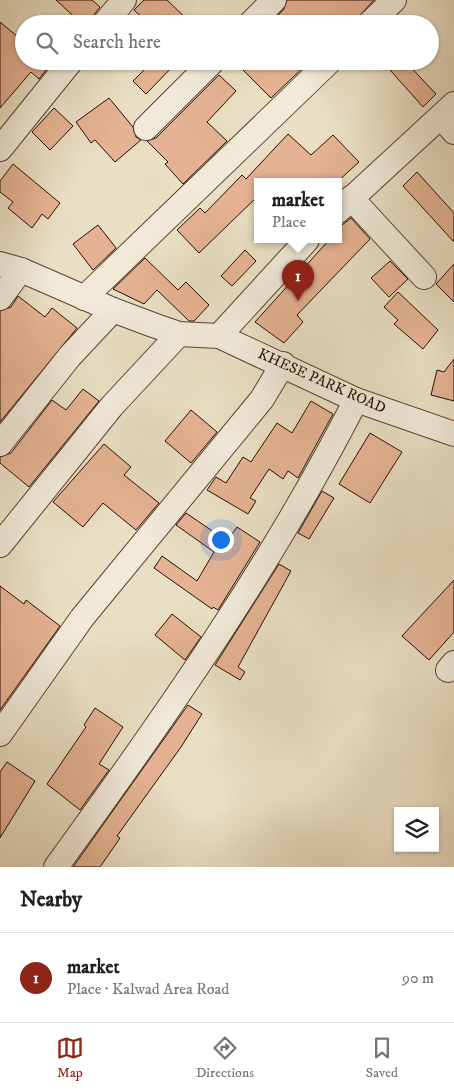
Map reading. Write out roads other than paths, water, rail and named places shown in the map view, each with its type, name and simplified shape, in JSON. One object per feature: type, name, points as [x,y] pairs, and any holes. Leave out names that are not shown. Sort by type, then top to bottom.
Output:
[{"type":"street","points":[[112,15],[124,0]]},
{"type":"street","points":[[259,15],[274,0]]},
{"type":"street","points":[[379,15],[394,0]]},
{"type":"street","points":[[0,149],[64,70]]},
{"type":"street","points":[[146,128],[204,70]]},
{"type":"street","points":[[84,298],[321,70]]},
{"type":"street","points":[[424,277],[345,204],[449,118]]},
{"type":"street","points":[[0,298],[10,267],[113,310],[179,334],[218,336],[303,243]]},
{"type":"street","points":[[0,444],[70,356],[113,310]]},
{"type":"street","points":[[0,545],[112,406],[179,334]]},
{"type":"street","name":"KHESE PARK ROAD","points":[[218,336],[283,364],[356,400],[454,434]]},
{"type":"street","points":[[0,734],[82,618],[262,399],[283,364]]},
{"type":"street","points":[[56,867],[218,639],[320,470],[356,400]]},
{"type":"place","name":"market","points":[[298,301]]}]
